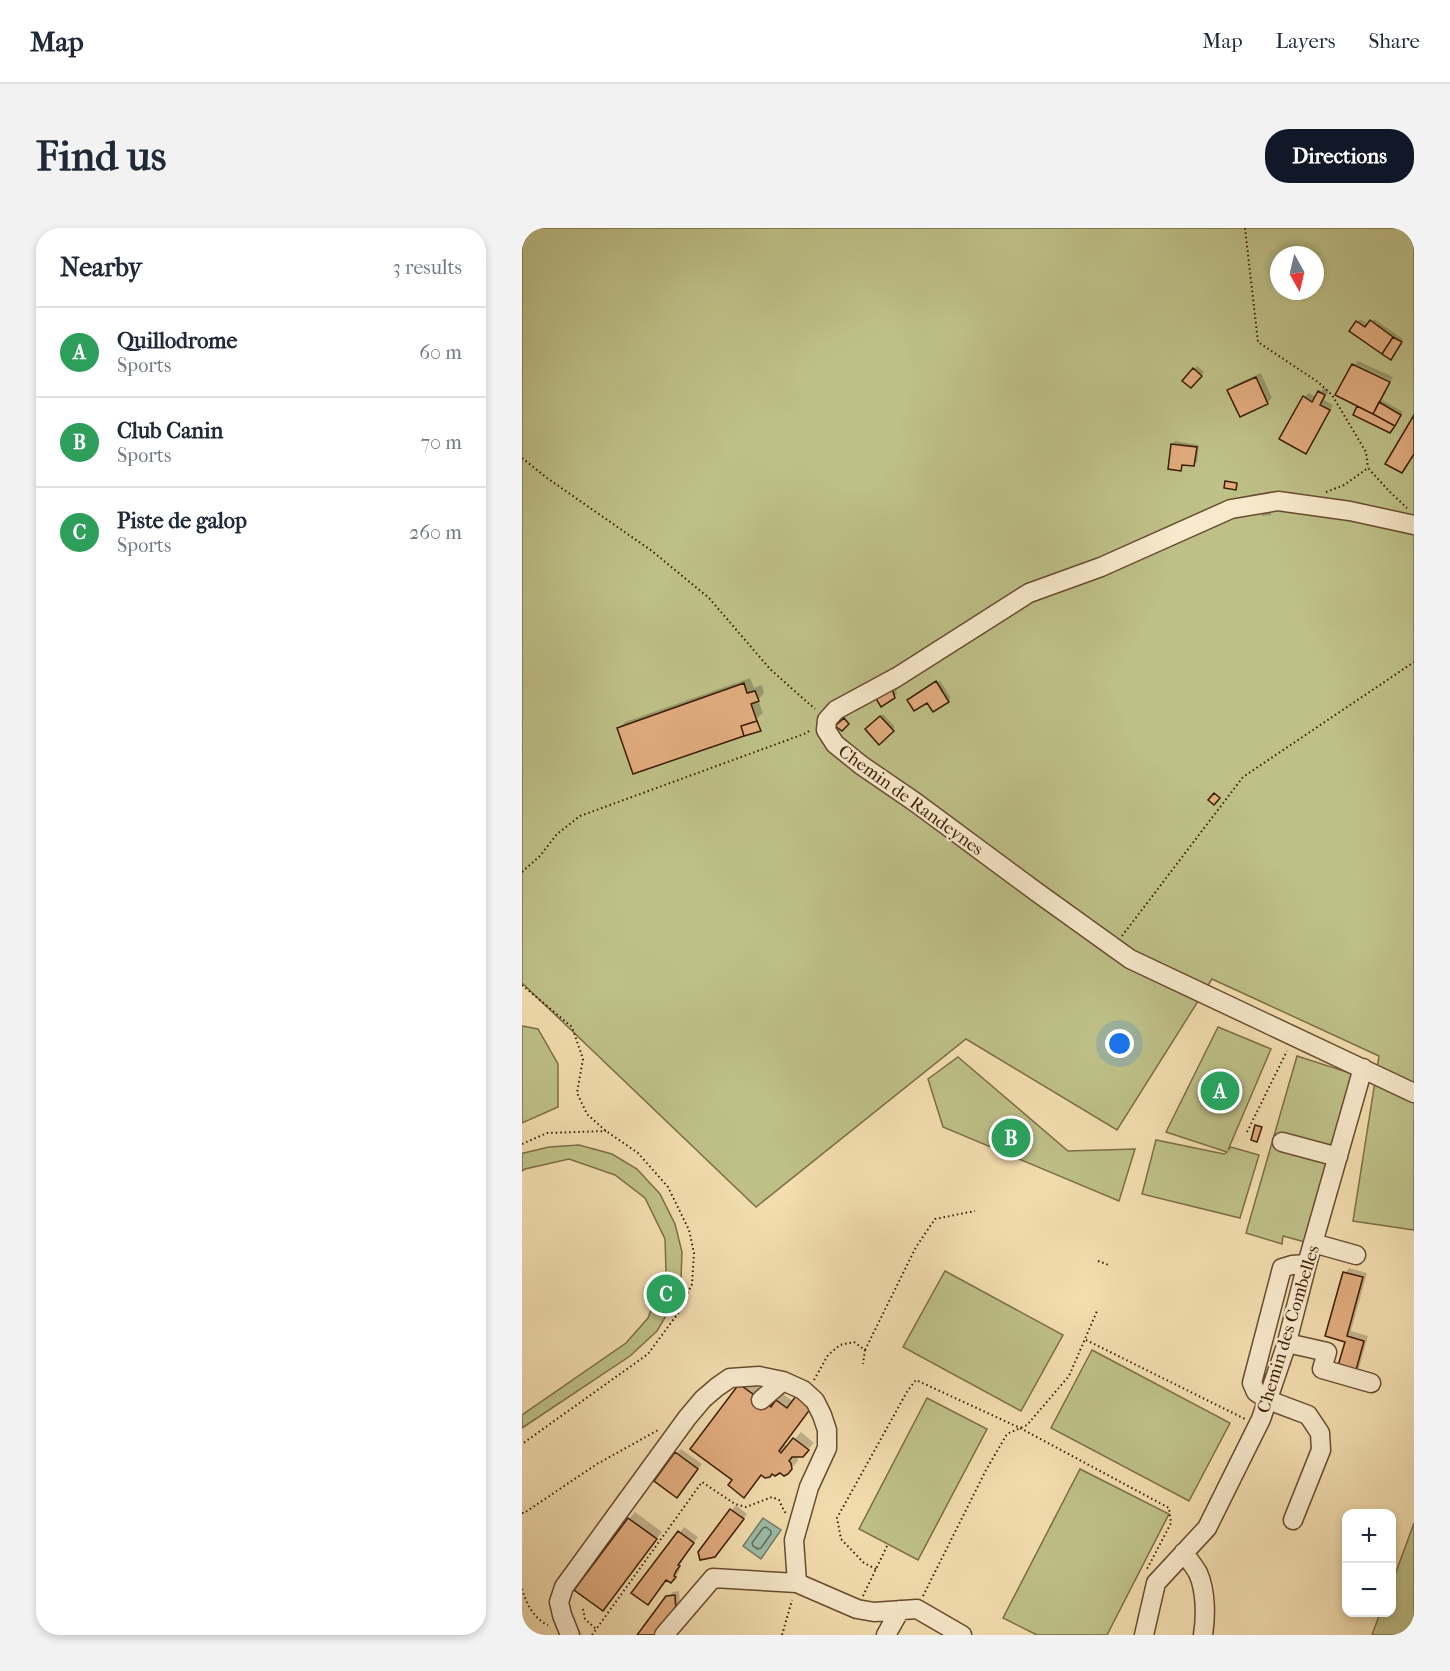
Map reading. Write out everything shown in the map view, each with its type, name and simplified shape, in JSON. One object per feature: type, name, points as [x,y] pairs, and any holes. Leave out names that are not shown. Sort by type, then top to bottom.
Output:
[{"type":"street","points":[[827,720],[836,710],[897,677],[1029,593],[1101,567],[1231,509],[1278,501],[1412,518]]},
{"type":"street","name":"Chemin de Randeynes","points":[[827,720],[826,730],[835,744],[1130,959],[1414,1093]]},
{"type":"street","name":"Chemin des Combelles","points":[[1144,1635],[1156,1583],[1207,1528],[1268,1400],[1287,1343],[1363,1068]]},
{"type":"street","points":[[1281,1142],[1338,1157]]},
{"type":"street","points":[[1313,1243],[1356,1255]]},
{"type":"street","points":[[1293,1520],[1322,1450],[1320,1433],[1308,1415],[1268,1400],[1256,1392],[1252,1383],[1282,1269],[1292,1265],[1307,1264]]},
{"type":"street","points":[[1287,1343],[1326,1352],[1322,1370],[1371,1383]]},
{"type":"street","points":[[570,1635],[559,1602],[564,1587],[687,1418],[703,1399],[730,1378],[759,1376],[783,1381],[803,1390],[815,1401],[827,1430],[827,1448],[809,1487],[794,1540],[795,1592]]},
{"type":"street","points":[[761,1400],[783,1381]]},
{"type":"street","points":[[1184,1552],[1197,1572],[1203,1594],[1205,1623],[1203,1635]]},
{"type":"street","points":[[664,1635],[713,1578],[795,1592],[857,1610],[908,1610],[962,1635]]},
{"type":"street","points":[[886,1635],[908,1610]]},
{"type":"path","points":[[1245,228],[1258,342],[1318,382],[1332,395],[1366,452],[1368,468],[1389,491],[1405,504],[1412,518]]},
{"type":"path","points":[[522,458],[652,551],[709,598],[770,669],[827,720],[804,734],[580,816],[557,834],[540,856],[522,872]]},
{"type":"path","points":[[1317,495],[1344,485],[1368,468]]},
{"type":"path","points":[[1113,947],[1244,777],[1414,662]]},
{"type":"path","points":[[522,985],[573,1027],[584,1059],[578,1093],[586,1114],[638,1153],[668,1187],[689,1230],[694,1253],[692,1284],[679,1312],[648,1354],[522,1444]]},
{"type":"path","points":[[1247,1132],[1295,1038]]},
{"type":"path","points":[[522,1144],[547,1133],[606,1131]]},
{"type":"path","points":[[863,1364],[865,1350],[916,1247],[935,1219],[975,1211]]},
{"type":"path","points":[[1098,1261],[1109,1265]]},
{"type":"path","points":[[908,1610],[1007,1434],[1027,1425],[1069,1376],[1097,1311]]},
{"type":"path","points":[[1085,1340],[1258,1425]]},
{"type":"path","points":[[807,1393],[828,1355],[840,1345],[854,1342],[865,1350]]},
{"type":"path","points":[[876,1569],[864,1563],[841,1539],[837,1518],[908,1389],[916,1380],[1020,1428],[1169,1508],[1172,1523],[1143,1576],[1145,1587],[1154,1593]]},
{"type":"path","points":[[522,1514],[597,1464],[664,1426]]},
{"type":"path","points":[[592,1635],[702,1482],[735,1504],[746,1507],[772,1497],[779,1500],[784,1511],[800,1521]]},
{"type":"path","points":[[857,1610],[888,1544]]},
{"type":"path","points":[[522,1589],[525,1601],[541,1622],[570,1635]]},
{"type":"path","points":[[782,1635],[795,1592]]},
{"type":"path","points":[[583,1609],[585,1619],[596,1629]]},
{"type":"green space","points":[[522,228],[1414,228],[1414,1230],[1353,1221],[1379,1056],[1212,979],[1117,1130],[966,1039],[756,1207],[522,983]]},
{"type":"green space","points":[[522,1026],[538,1029],[558,1064],[558,1107],[522,1123]]},
{"type":"green space","points":[[1218,1027],[1271,1049],[1228,1150],[1231,1147],[1259,1155],[1240,1218],[1142,1194],[1156,1140],[1224,1154],[1227,1152],[1166,1132]]},
{"type":"green space","points":[[1297,1056],[1353,1074],[1305,1242],[1283,1236],[1282,1244],[1246,1233]]},
{"type":"green space","points":[[958,1057],[1068,1151],[1135,1149],[1119,1201],[943,1127],[928,1079]]},
{"type":"green space","points":[[579,1145],[612,1154],[637,1169],[660,1194],[675,1224],[682,1252],[681,1279],[670,1309],[657,1331],[630,1356],[522,1428],[522,1415],[626,1343],[648,1318],[666,1271],[665,1239],[645,1198],[615,1175],[569,1159],[522,1171],[522,1153],[549,1147]]},
{"type":"green space","points":[[945,1271],[1063,1335],[1021,1411],[903,1347]]},
{"type":"green space","points":[[1092,1350],[1230,1423],[1189,1501],[1051,1428]]},
{"type":"green space","points":[[927,1398],[987,1429],[918,1560],[859,1529]]},
{"type":"green space","points":[[1080,1469],[1169,1514],[1107,1635],[1037,1635],[1003,1618]]},
{"type":"green space","points":[[1414,1523],[1414,1635],[1372,1635],[1379,1617],[1396,1617],[1396,1572]]},
{"type":"water","points":[[763,1518],[781,1530],[761,1559],[743,1546]]},
{"type":"building","points":[[1370,320],[1393,337],[1382,354],[1349,331],[1356,321],[1365,327]]},
{"type":"building","points":[[1393,337],[1402,342],[1391,360],[1382,354]]},
{"type":"building","points":[[1352,364],[1390,382],[1373,414],[1335,395]]},
{"type":"building","points":[[1193,368],[1202,376],[1191,388],[1182,381]]},
{"type":"building","points":[[1256,377],[1268,404],[1240,417],[1227,390]]},
{"type":"building","points":[[1318,391],[1325,395],[1320,405],[1330,410],[1306,454],[1279,439],[1303,396],[1312,402]]},
{"type":"building","points":[[1379,402],[1401,415],[1395,426],[1373,414]]},
{"type":"building","points":[[1357,406],[1395,426],[1390,433],[1353,415]]},
{"type":"building","points":[[1414,415],[1414,454],[1402,473],[1385,464]]},
{"type":"building","points":[[1171,444],[1197,447],[1194,466],[1182,465],[1181,471],[1168,469]]},
{"type":"building","points":[[1225,481],[1237,483],[1236,490],[1224,488]]},
{"type":"building","points":[[936,681],[949,702],[933,712],[927,703],[914,711],[907,700]]},
{"type":"building","points":[[744,683],[747,693],[755,691],[759,701],[751,704],[757,721],[741,726],[744,736],[633,774],[617,728]]},
{"type":"building","points":[[891,686],[895,698],[881,707],[875,697]]},
{"type":"building","points":[[880,716],[894,731],[879,745],[865,729]]},
{"type":"building","points":[[844,718],[849,724],[842,731],[835,726]]},
{"type":"building","points":[[757,721],[761,731],[744,736],[741,726]]},
{"type":"building","points":[[1214,793],[1220,798],[1214,805],[1208,800]]},
{"type":"building","points":[[1255,1125],[1262,1127],[1257,1142],[1251,1140]]},
{"type":"building","points":[[1343,1272],[1363,1277],[1347,1336],[1364,1341],[1355,1374],[1337,1369],[1345,1342],[1325,1336]]},
{"type":"building","points":[[739,1384],[771,1407],[776,1400],[787,1408],[799,1392],[814,1404],[779,1451],[781,1453],[793,1438],[809,1450],[803,1457],[792,1457],[789,1461],[792,1469],[788,1474],[784,1476],[780,1473],[775,1476],[772,1474],[765,1478],[761,1475],[744,1498],[728,1485],[732,1480],[690,1449]]},
{"type":"building","points":[[675,1452],[698,1469],[677,1498],[654,1481]]},
{"type":"building","points":[[730,1509],[744,1519],[715,1557],[700,1560],[698,1552]]},
{"type":"building","points":[[628,1518],[657,1539],[603,1611],[574,1590]]},
{"type":"building","points":[[678,1531],[694,1543],[678,1565],[680,1566],[674,1576],[676,1577],[671,1583],[666,1580],[648,1605],[631,1593]]},
{"type":"building","points":[[675,1595],[676,1612],[659,1635],[637,1635],[666,1596]]},
{"type":"place","name":"Quillodrome","points":[[1220,1091]]},
{"type":"place","name":"Club Canin","points":[[1011,1138]]},
{"type":"place","name":"Piste de galop","points":[[666,1294]]}]
